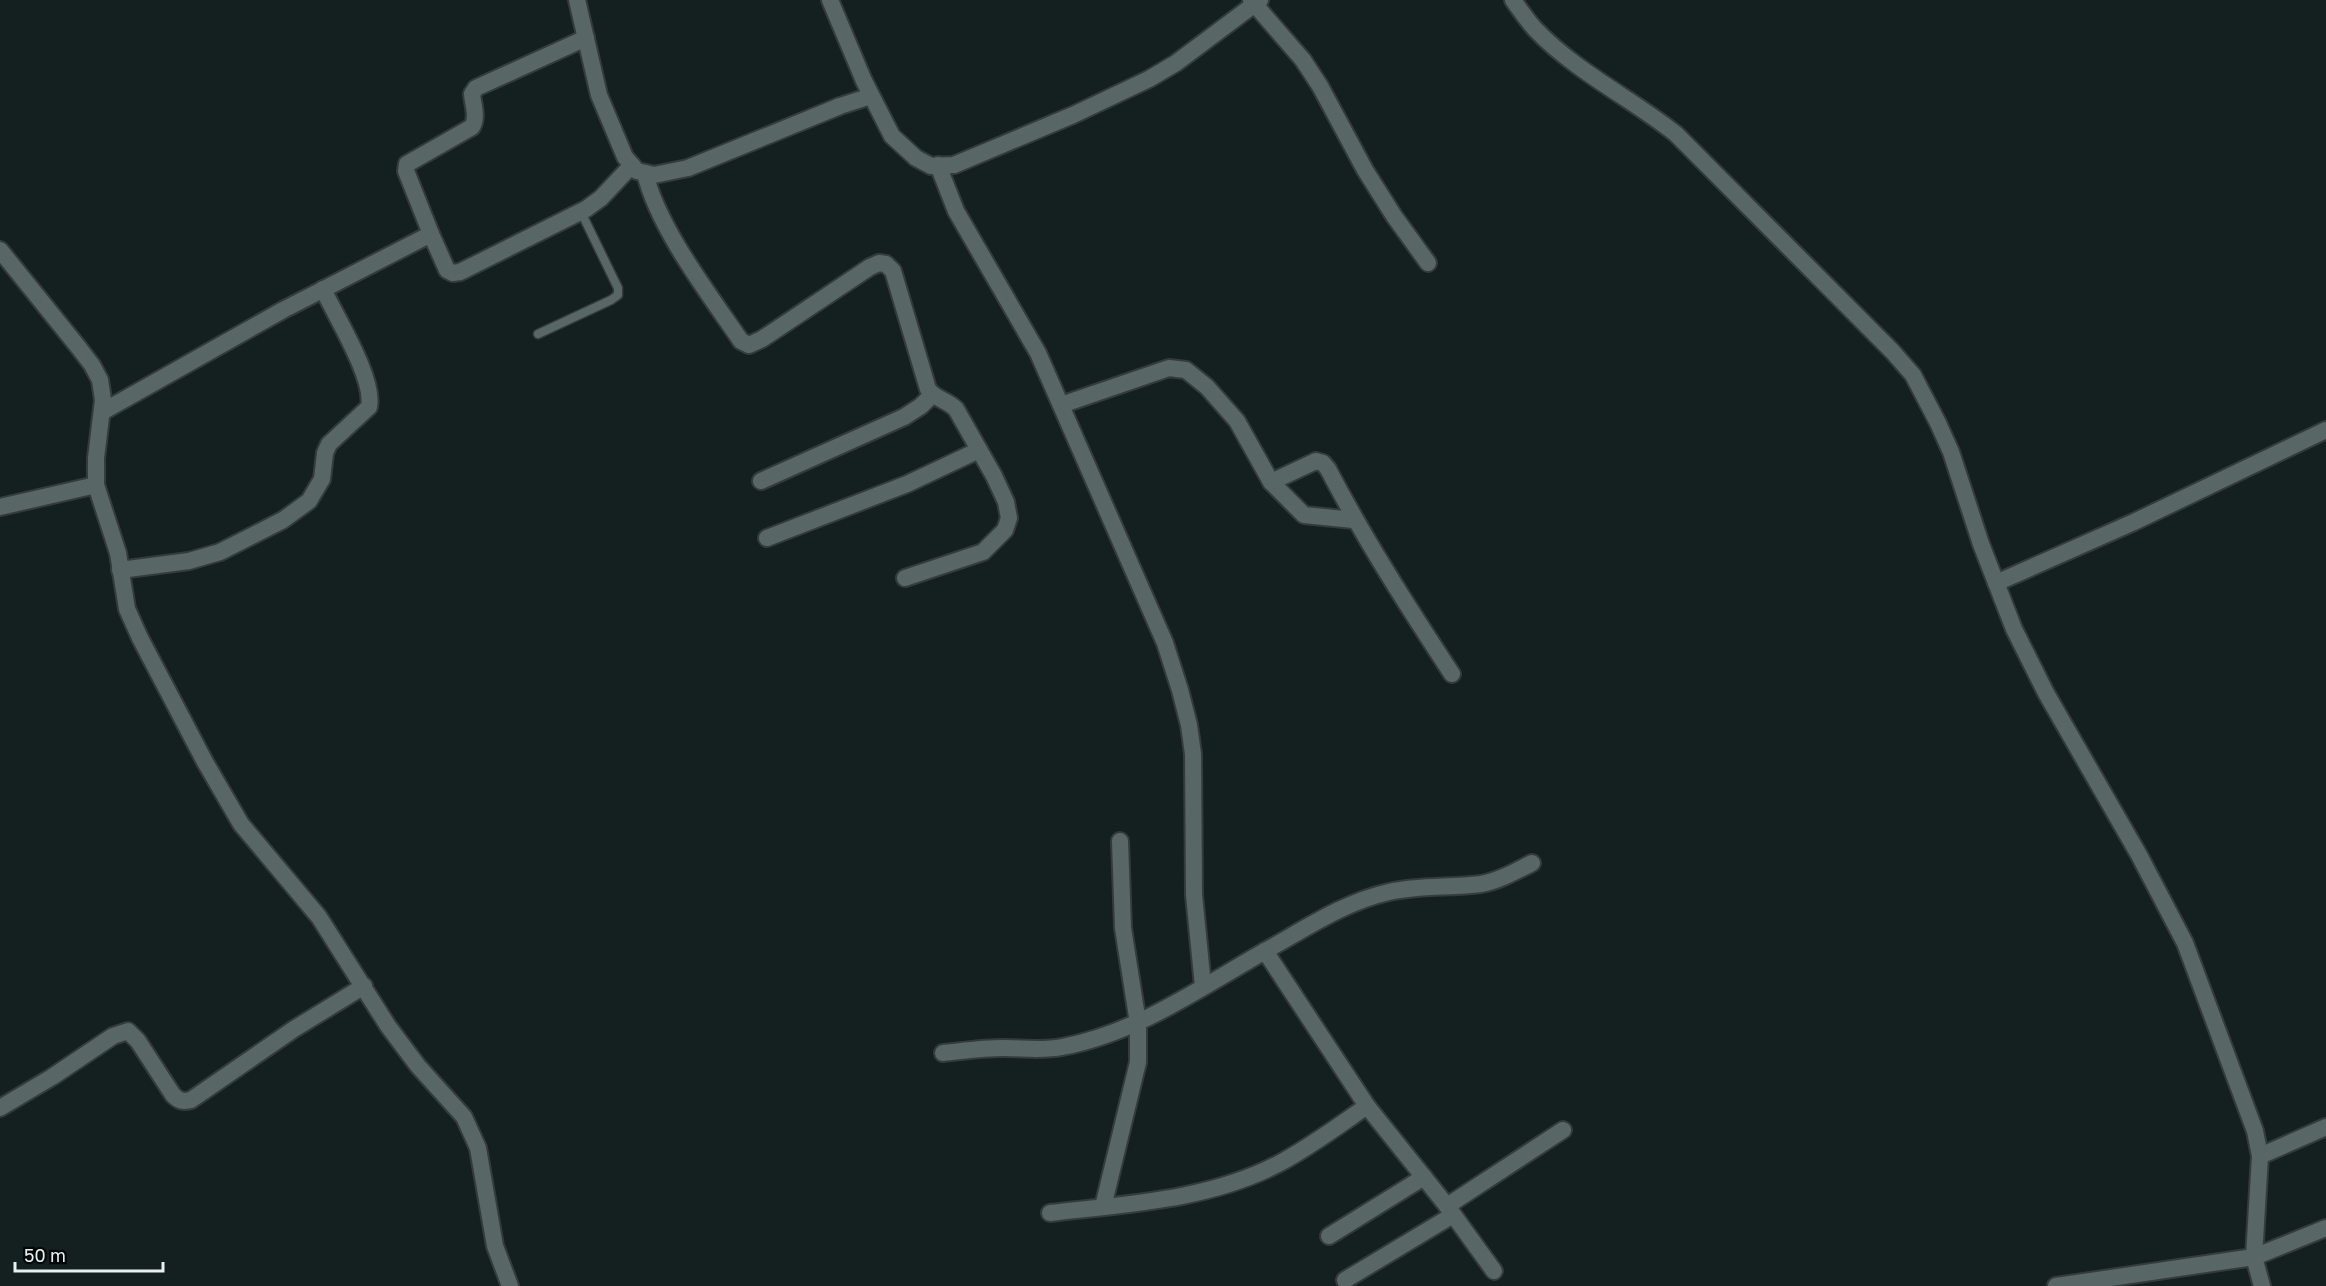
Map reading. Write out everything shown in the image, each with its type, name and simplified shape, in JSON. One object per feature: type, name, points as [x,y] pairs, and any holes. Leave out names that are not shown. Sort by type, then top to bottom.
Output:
[{"type":"street","points":[[577,0],[599,95],[625,157],[638,169],[686,259],[741,341],[749,345],[762,339],[870,267],[879,263],[886,264],[893,271],[928,389],[932,395],[947,400],[956,410],[994,476],[1006,502],[1009,518],[1005,530],[983,552],[905,578]]},
{"type":"street","points":[[830,0],[864,98],[892,135],[916,158],[931,166],[954,165],[1073,116],[1149,79],[1176,63],[1255,1],[1303,60],[1320,86],[1365,170],[1428,263]]},
{"type":"street","points":[[1513,0],[1535,29],[1564,55],[1676,134],[1892,351],[1913,375],[1951,452],[1981,544],[2014,629],[2046,693],[2139,855],[2185,943],[2255,1131],[2260,1156],[2254,1257],[2262,1286]]},
{"type":"street","points":[[586,38],[476,88],[472,94],[475,116],[472,127],[407,164],[406,171],[431,234],[447,270],[453,273],[460,272],[581,212],[638,169]]},
{"type":"street","points":[[638,169],[654,175],[687,168],[864,98]]},
{"type":"street","points":[[938,165],[956,211],[1033,345],[1165,643],[1189,725],[1193,754],[1194,895],[1203,986]]},
{"type":"street","points":[[102,412],[323,289],[431,234]]},
{"type":"street","points":[[0,249],[92,365],[100,380],[104,400],[96,458],[96,485],[118,554],[128,609],[140,638],[220,789],[242,824],[319,917],[388,1026],[418,1066],[464,1117],[478,1148],[495,1246],[510,1286]]},
{"type":"street","points":[[120,570],[189,561],[220,552],[283,520],[309,501],[317,490],[322,479],[325,453],[329,444],[369,407],[370,400],[365,375],[323,289]]},
{"type":"street","points":[[1061,405],[1169,368],[1186,370],[1207,387],[1237,422],[1271,482],[1304,515],[1354,520]]},
{"type":"street","points":[[761,481],[904,417],[921,406],[932,395]]},
{"type":"street","points":[[1996,583],[2134,522],[2326,430]]},
{"type":"street","points":[[767,538],[907,484],[979,450]]},
{"type":"street","points":[[1271,482],[1316,461],[1323,463],[1388,576],[1452,674]]},
{"type":"street","points":[[0,507],[96,485]]},
{"type":"street","points":[[1103,1207],[1138,1062],[1138,1023],[1123,928],[1120,842]]},
{"type":"street","points":[[943,1053],[1000,1048],[1060,1048],[1079,1043],[1161,1013],[1265,951],[1338,910],[1362,900],[1389,892],[1415,888],[1483,884],[1532,863]]},
{"type":"street","points":[[1265,951],[1367,1106],[1450,1210],[1494,1271]]},
{"type":"street","points":[[0,1108],[113,1036],[128,1031],[138,1041],[177,1100],[184,1102],[191,1100],[294,1029],[364,986]]},
{"type":"street","points":[[1050,1213],[1168,1199],[1231,1183],[1277,1165],[1316,1142],[1367,1106]]},
{"type":"street","points":[[2260,1156],[2326,1127]]},
{"type":"street","points":[[1345,1280],[1450,1210],[1563,1130]]},
{"type":"street","points":[[1329,1236],[1424,1177]]},
{"type":"street","points":[[2056,1286],[2254,1257],[2326,1228]]},
{"type":"lane","points":[[538,334],[618,295],[618,288],[581,212]]}]
